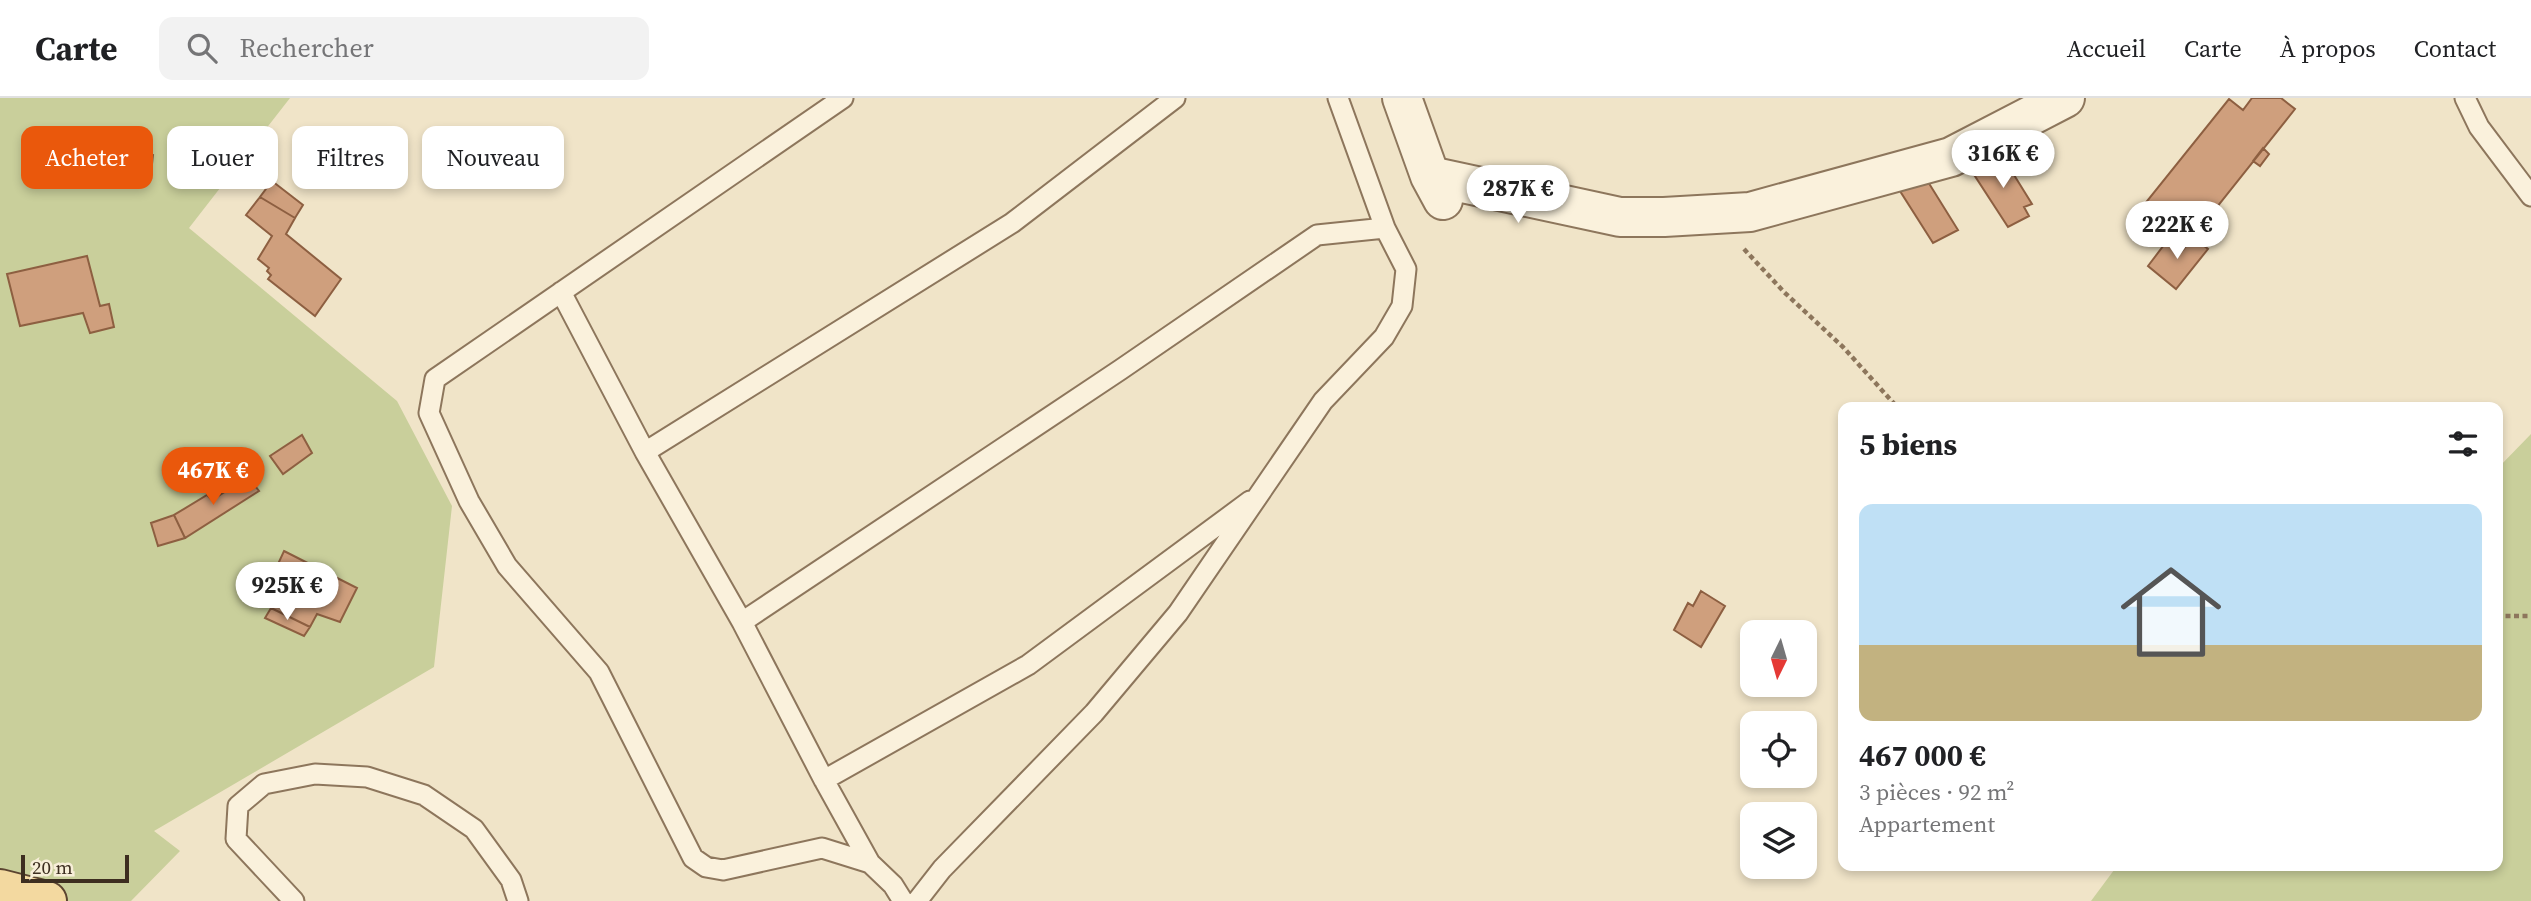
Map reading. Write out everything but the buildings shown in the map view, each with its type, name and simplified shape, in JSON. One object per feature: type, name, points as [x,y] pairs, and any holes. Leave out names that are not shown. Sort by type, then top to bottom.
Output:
[{"type":"main road","points":[[0,889],[47,901]]},
{"type":"street","points":[[1402,98],[1437,188],[1620,216],[1664,217],[1750,212],[1951,157],[2065,98]]},
{"type":"lane","points":[[843,98],[435,379],[429,413],[469,501],[507,566],[599,672],[693,858],[706,867],[723,870],[822,848],[870,863]]},
{"type":"lane","points":[[646,452],[1012,223],[1175,98]]},
{"type":"lane","points":[[917,901],[942,869],[1094,713],[1178,613],[1323,401],[1384,337],[1402,306],[1406,269],[1385,228],[1339,98]]},
{"type":"lane","points":[[2465,98],[2479,127],[2531,196]]},
{"type":"lane","points":[[742,622],[1317,235],[1385,228]]},
{"type":"lane","points":[[561,292],[646,452],[742,622],[870,863],[893,885],[903,901]]},
{"type":"lane","points":[[824,780],[1028,664],[1262,492]]},
{"type":"lane","points":[[294,901],[236,839],[238,806],[264,784],[315,774],[367,777],[424,795],[474,829],[511,880],[518,901]]},
{"type":"path","points":[[1713,214],[1784,292],[1843,347],[1893,402]]},
{"type":"path","points":[[2503,616],[2531,616]]},
{"type":"green space","points":[[0,98],[290,98],[268,126],[167,126],[167,189],[219,189],[189,228],[397,401],[452,506],[434,667],[154,831],[180,851],[131,901],[0,901]]},
{"type":"green space","points":[[2531,434],[2531,901],[2091,901],[2113,871],[2503,871],[2503,463]]}]
